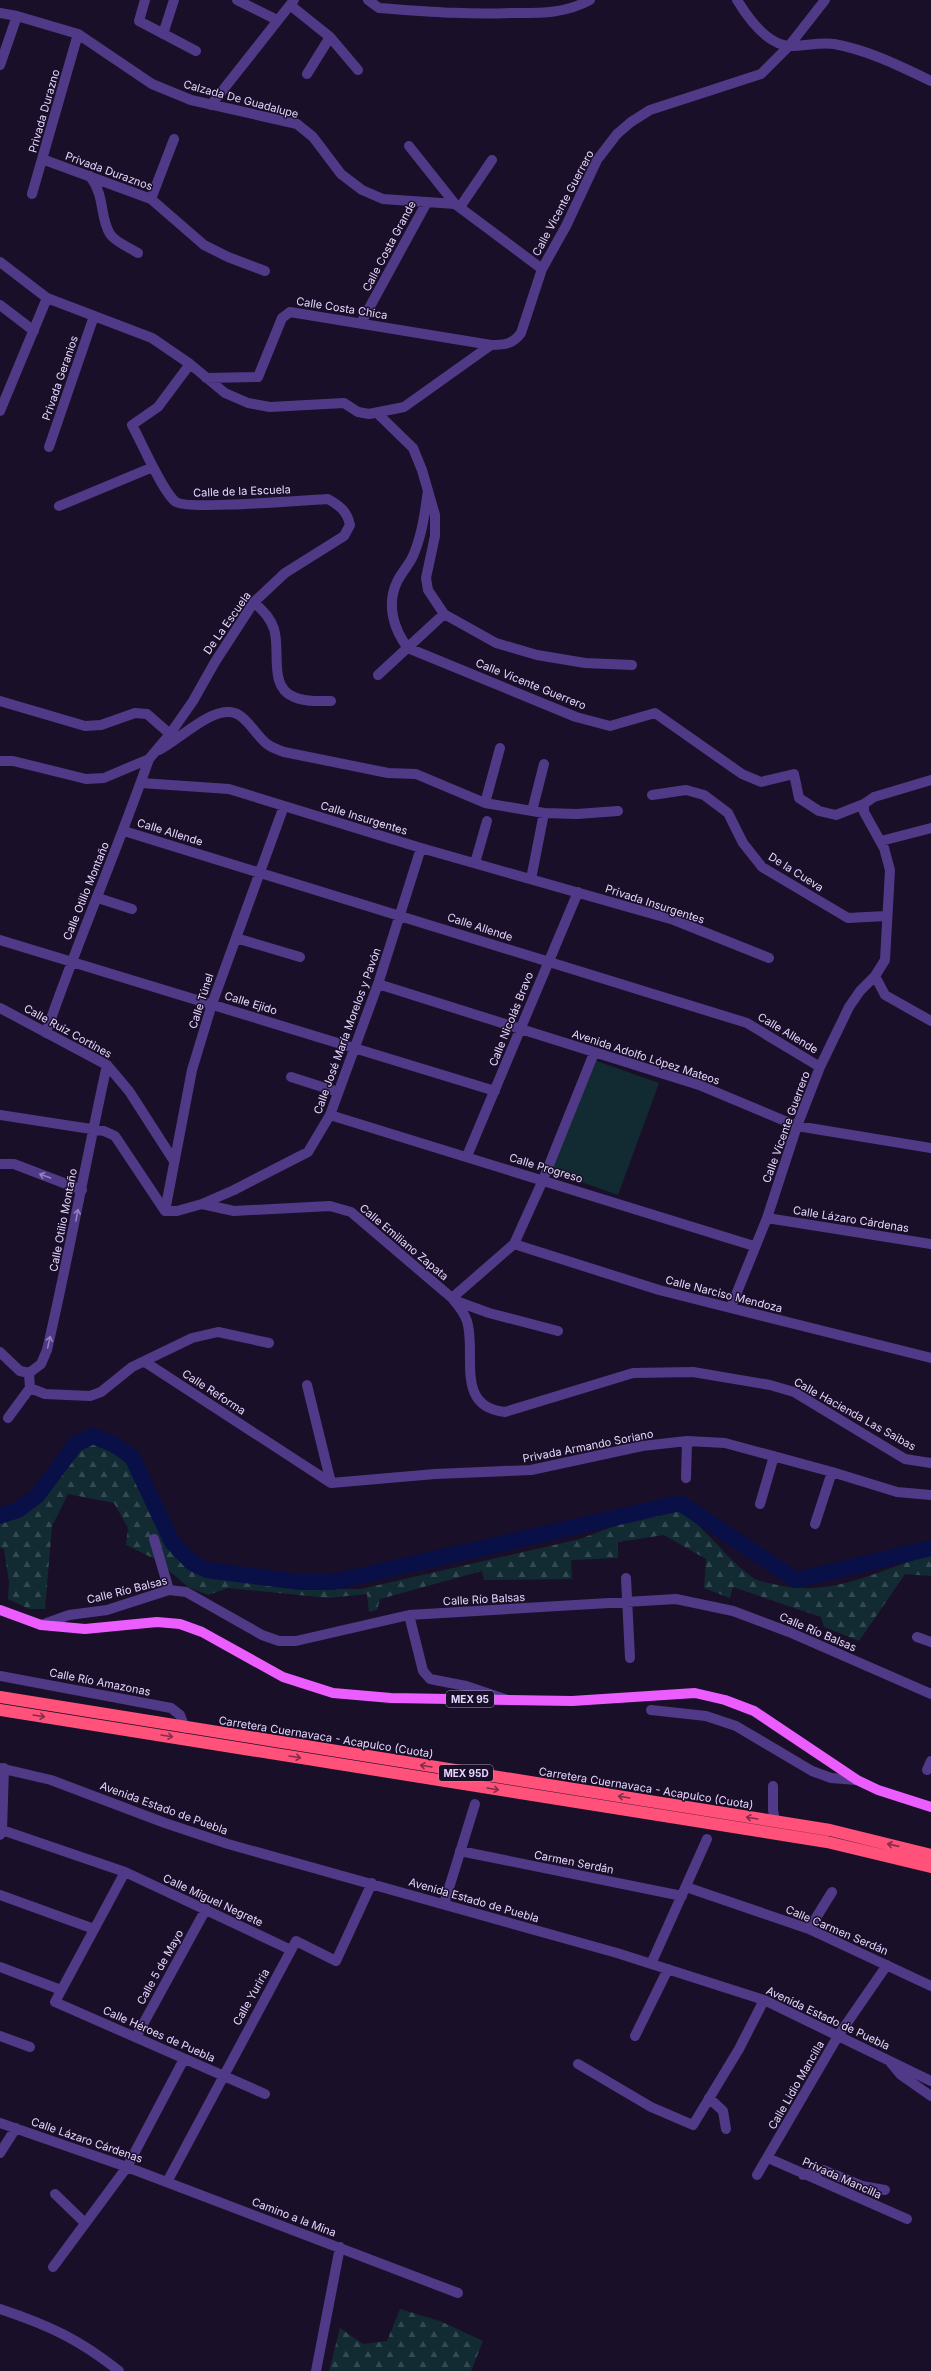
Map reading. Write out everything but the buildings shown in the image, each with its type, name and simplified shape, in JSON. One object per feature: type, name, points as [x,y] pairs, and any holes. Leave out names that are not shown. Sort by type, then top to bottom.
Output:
[{"type":"highway","name":"Carretera Cuernavaca - Acapulco (Cuota)","points":[[0,1697],[185,1728],[830,1830],[931,1855]]},
{"type":"highway","name":"MEX 95D","points":[[0,1710],[827,1842],[931,1866]]},
{"type":"main road","name":"MEX 95","points":[[0,1610],[41,1625],[85,1629],[157,1622],[180,1624],[202,1632],[283,1677],[333,1693],[390,1698],[572,1702],[695,1693],[725,1700],[754,1711],[857,1780],[878,1790],[931,1807]]},
{"type":"street","points":[[145,0],[139,20],[196,51]]},
{"type":"street","points":[[163,34],[174,0]]},
{"type":"street","points":[[238,0],[277,20]]},
{"type":"street","points":[[368,0],[379,8],[462,15],[556,12],[578,7],[590,0]]},
{"type":"street","points":[[737,0],[749,18],[773,40],[789,46],[833,44],[882,58],[931,81]]},
{"type":"street","name":"Calle Vicente Guerrero","points":[[515,341],[521,332],[542,269],[566,226],[597,160],[617,134],[631,122],[650,110],[761,74],[789,46],[824,0]]},
{"type":"street","points":[[211,105],[292,3],[330,37],[358,70]]},
{"type":"street","name":"Calzada De Guadalupe","points":[[0,13],[17,16],[78,34],[152,84],[191,100],[297,124],[313,137],[340,174],[362,190],[383,199],[457,206]]},
{"type":"street","points":[[0,66],[17,16]]},
{"type":"street","name":"Privada Durazno","points":[[32,194],[78,34]]},
{"type":"street","points":[[307,74],[330,37]]},
{"type":"street","points":[[151,199],[174,139]]},
{"type":"street","points":[[409,146],[457,206],[542,269]]},
{"type":"street","name":"Privada Duraznos","points":[[42,159],[151,199],[204,245],[228,257],[265,271]]},
{"type":"street","points":[[457,206],[492,160]]},
{"type":"street","points":[[89,176],[98,188],[106,226],[111,235],[138,253]]},
{"type":"street","name":"Calle Costa Grande","points":[[361,323],[427,202]]},
{"type":"street","points":[[0,262],[47,298],[152,338],[190,364],[225,393],[248,403],[270,408],[344,403],[364,414],[377,413],[411,403],[491,345]]},
{"type":"street","points":[[0,411],[47,298]]},
{"type":"street","points":[[0,305],[34,331]]},
{"type":"street","name":"Calle Costa Chica","points":[[206,378],[258,377],[282,318],[290,312],[491,345],[504,345],[515,341]]},
{"type":"street","name":"Privada Geranios","points":[[49,447],[94,316]]},
{"type":"street","name":"Calle de la Escuela","points":[[190,364],[158,407],[132,425],[153,467],[171,496],[181,505],[266,504],[328,499],[339,505],[347,515],[350,525]]},
{"type":"street","points":[[377,413],[412,448],[428,490],[435,515],[435,529],[426,578],[428,590],[444,614],[496,643],[537,655],[585,663],[632,665]]},
{"type":"street","points":[[59,506],[153,467]]},
{"type":"street","points":[[408,648],[398,635],[391,608],[396,583],[412,558],[420,538],[428,490]]},
{"type":"street","name":"De La Escuela","points":[[149,759],[170,734],[193,701],[215,662],[254,602],[285,573],[344,536],[350,525]]},
{"type":"street","points":[[254,602],[268,616],[274,631],[277,667],[282,688],[292,696],[304,700],[331,701]]},
{"type":"street","points":[[378,675],[444,614]]},
{"type":"street","name":"Calle Vicente Guerrero","points":[[408,648],[576,717],[610,726],[655,713],[742,774],[761,782],[794,774],[799,798],[819,812],[836,815],[864,804],[864,812],[881,841],[890,870],[886,916],[885,960],[875,976],[860,991],[849,1007],[820,1067],[797,1126],[767,1218],[754,1246],[731,1307]]},
{"type":"street","points":[[0,700],[85,726],[101,725],[136,713],[146,714],[170,734]]},
{"type":"street","points":[[157,751],[171,744],[211,715],[226,711],[239,715],[268,745],[284,752],[388,773],[416,774],[486,803],[544,812],[577,814],[618,811]]},
{"type":"street","points":[[486,803],[500,748]]},
{"type":"street","points":[[0,761],[13,760],[86,778],[104,778],[149,759]]},
{"type":"street","name":"Calle Otilio Montaño","points":[[46,1033],[71,961],[98,898],[124,831],[149,759]]},
{"type":"street","points":[[532,811],[544,764]]},
{"type":"street","points":[[864,804],[874,797],[931,780]]},
{"type":"street","name":"Calle Insurgentes","points":[[140,784],[229,789],[421,848],[578,892]]},
{"type":"street","name":"De la Cueva","points":[[652,795],[686,790],[704,795],[728,813],[743,843],[762,867],[848,918],[886,916]]},
{"type":"street","name":"Calle Túnel","points":[[165,1211],[192,1070],[212,1004],[284,806]]},
{"type":"street","points":[[531,879],[544,812]]},
{"type":"street","points":[[475,863],[487,821]]},
{"type":"street","points":[[881,841],[931,828]]},
{"type":"street","name":"Calle Allende","points":[[124,831],[260,871],[547,962],[747,1022],[820,1067]]},
{"type":"street","name":"Calle José María Morelos y Pavón","points":[[202,1204],[308,1152],[330,1115],[378,984],[421,848]]},
{"type":"street","name":"Privada Insurgentes","points":[[578,892],[674,920],[769,958]]},
{"type":"street","name":"Calle Nicolás Bravo","points":[[467,1156],[522,1028],[547,962],[578,892]]},
{"type":"street","points":[[98,898],[132,909]]},
{"type":"street","points":[[236,938],[300,957]]},
{"type":"street","name":"Calle Ejido","points":[[0,940],[495,1091]]},
{"type":"street","points":[[875,976],[885,995],[931,1021]]},
{"type":"street","name":"Avenida Adolfo López Mateos","points":[[378,984],[522,1028],[699,1085],[797,1126],[931,1148]]},
{"type":"street","name":"Calle Ruiz Cortines","points":[[0,1008],[107,1065],[129,1091],[174,1161]]},
{"type":"street","points":[[558,1331],[489,1313],[453,1299],[514,1244],[543,1180],[594,1052]]},
{"type":"street","name":"Calle Otilio Montaño","points":[[29,1373],[41,1364],[47,1350],[82,1190],[92,1130],[107,1065]]},
{"type":"street","points":[[291,1077],[338,1092]]},
{"type":"street","points":[[0,1115],[104,1131],[115,1136],[165,1211]]},
{"type":"street","name":"Calle Progreso","points":[[330,1115],[467,1156],[754,1246]]},
{"type":"street","points":[[0,1164],[14,1164],[82,1190]]},
{"type":"street","name":"Calle Emiliano Zapata","points":[[165,1211],[177,1210],[202,1204],[234,1211],[330,1206],[351,1212],[453,1299]]},
{"type":"street","name":"Calle Lázaro Cárdenas","points":[[767,1218],[931,1244]]},
{"type":"street","name":"Calle Narciso Mendoza","points":[[514,1244],[658,1290],[931,1358]]},
{"type":"street","name":"Calle Hacienda Las Saibas","points":[[453,1299],[462,1310],[467,1322],[469,1368],[475,1394],[482,1405],[493,1410],[505,1412],[633,1373],[693,1372],[770,1385],[794,1392],[905,1459],[931,1463]]},
{"type":"street","points":[[30,1388],[45,1394],[90,1396],[101,1392],[132,1367],[192,1338],[218,1332],[269,1343]]},
{"type":"street","points":[[0,1352],[20,1371],[29,1373],[30,1388],[8,1418]]},
{"type":"street","name":"Calle Reforma","points":[[145,1362],[331,1484]]},
{"type":"street","points":[[307,1385],[331,1484]]},
{"type":"street","points":[[686,1478],[687,1441]]},
{"type":"street","name":"Privada Armando Soriano","points":[[331,1484],[435,1474],[531,1470],[642,1446],[687,1441],[725,1442],[897,1492],[931,1495]]},
{"type":"street","points":[[760,1504],[774,1456]]},
{"type":"street","points":[[816,1524],[832,1472]]},
{"type":"street","points":[[154,1539],[169,1590]]},
{"type":"street","points":[[626,1578],[626,1603],[630,1658]]},
{"type":"street","name":"Calle Río Balsas","points":[[41,1625],[69,1615],[107,1610],[169,1590],[186,1592],[262,1635],[279,1641],[296,1641],[410,1615],[676,1599],[733,1611],[789,1632],[931,1694]]},
{"type":"street","points":[[410,1615],[423,1671],[430,1679],[466,1686],[509,1700]]},
{"type":"street","points":[[917,1637],[931,1642]]},
{"type":"street","name":"Calle Río Amazonas","points":[[0,1676],[170,1708],[180,1715],[185,1728]]},
{"type":"street","points":[[651,1710],[706,1716],[736,1726],[812,1771],[831,1778],[857,1780]]},
{"type":"street","points":[[1,1832],[2,1768]]},
{"type":"street","name":"Avenida Estado de Puebla","points":[[2,1768],[50,1780],[165,1823],[228,1844],[372,1883],[651,1964],[764,2000],[931,2081]]},
{"type":"street","points":[[773,1786],[773,1810],[775,1822]]},
{"type":"street","points":[[444,1904],[475,1804]]},
{"type":"street","name":"Calle Miguel Negrete","points":[[1,1832],[125,1872],[290,1950]]},
{"type":"street","points":[[651,1964],[707,1839]]},
{"type":"street","name":"Carmen Serdán","points":[[460,1851],[684,1891]]},
{"type":"street","points":[[0,1967],[61,1990],[125,1872]]},
{"type":"street","points":[[290,1950],[296,1941],[336,1962],[372,1883]]},
{"type":"street","name":"Calle Carmen Serdán","points":[[684,1891],[809,1929],[931,1986]]},
{"type":"street","points":[[809,1929],[832,1892]]},
{"type":"street","points":[[0,1895],[94,1929]]},
{"type":"street","name":"Calle 5 de Mayo","points":[[136,2037],[206,1909]]},
{"type":"street","name":"Calle Yuriria","points":[[167,2182],[290,1950]]},
{"type":"street","name":"Calle Lidio Mancilla","points":[[757,2176],[838,2036],[887,1965]]},
{"type":"street","points":[[635,2036],[668,1970]]},
{"type":"street","name":"Calle Héroes de Puebla","points":[[61,1990],[55,2002],[266,2094]]},
{"type":"street","points":[[578,2064],[651,2107],[693,2125],[764,2000]]},
{"type":"street","points":[[0,2036],[30,2047]]},
{"type":"street","points":[[53,2267],[127,2167],[184,2059]]},
{"type":"street","points":[[889,2060],[901,2075],[931,2096]]},
{"type":"street","points":[[709,2098],[722,2110],[726,2129]]},
{"type":"street","name":"Calle Lázaro Cárdenas","points":[[0,2123],[167,2182]]},
{"type":"street","points":[[0,2153],[16,2128]]},
{"type":"street","name":"Privada Mancilla","points":[[768,2158],[803,2175],[907,2219]]},
{"type":"street","points":[[803,2175],[823,2170],[862,2186],[885,2190]]},
{"type":"street","name":"Camino a la Mina","points":[[167,2182],[340,2247],[316,2371]]},
{"type":"street","points":[[55,2194],[86,2223]]},
{"type":"street","points":[[340,2247],[458,2293]]},
{"type":"street","points":[[0,2309],[53,2329],[80,2342],[119,2371]]},
{"type":"green space","points":[[591,1059],[659,1083],[618,1195],[550,1171]]},
{"type":"green space","points":[[95,1435],[115,1436],[130,1450],[142,1472],[163,1534],[178,1553],[197,1563],[305,1589],[361,1589],[580,1539],[617,1525],[677,1509],[698,1525],[745,1572],[755,1579],[764,1582],[798,1588],[818,1588],[837,1585],[931,1555],[931,1576],[905,1574],[859,1641],[824,1627],[821,1617],[733,1587],[730,1598],[704,1588],[706,1559],[664,1535],[618,1542],[618,1558],[571,1560],[572,1579],[484,1580],[482,1571],[380,1599],[377,1610],[369,1612],[367,1594],[328,1598],[228,1588],[208,1595],[188,1587],[157,1560],[126,1545],[128,1528],[114,1503],[68,1494],[52,1526],[45,1609],[29,1609],[8,1599],[9,1582],[4,1549],[0,1548],[0,1515],[14,1512],[25,1507],[35,1499],[75,1448]]},
{"type":"green space","points":[[400,2309],[440,2321],[483,2341],[471,2371],[329,2371],[340,2328],[363,2344],[387,2341]]},
{"type":"waterway","points":[[0,1516],[18,1510],[37,1496],[76,1444],[93,1436],[113,1444],[132,1457],[172,1542],[192,1563],[207,1570],[300,1582],[333,1582],[680,1503],[796,1580],[931,1548]]}]
